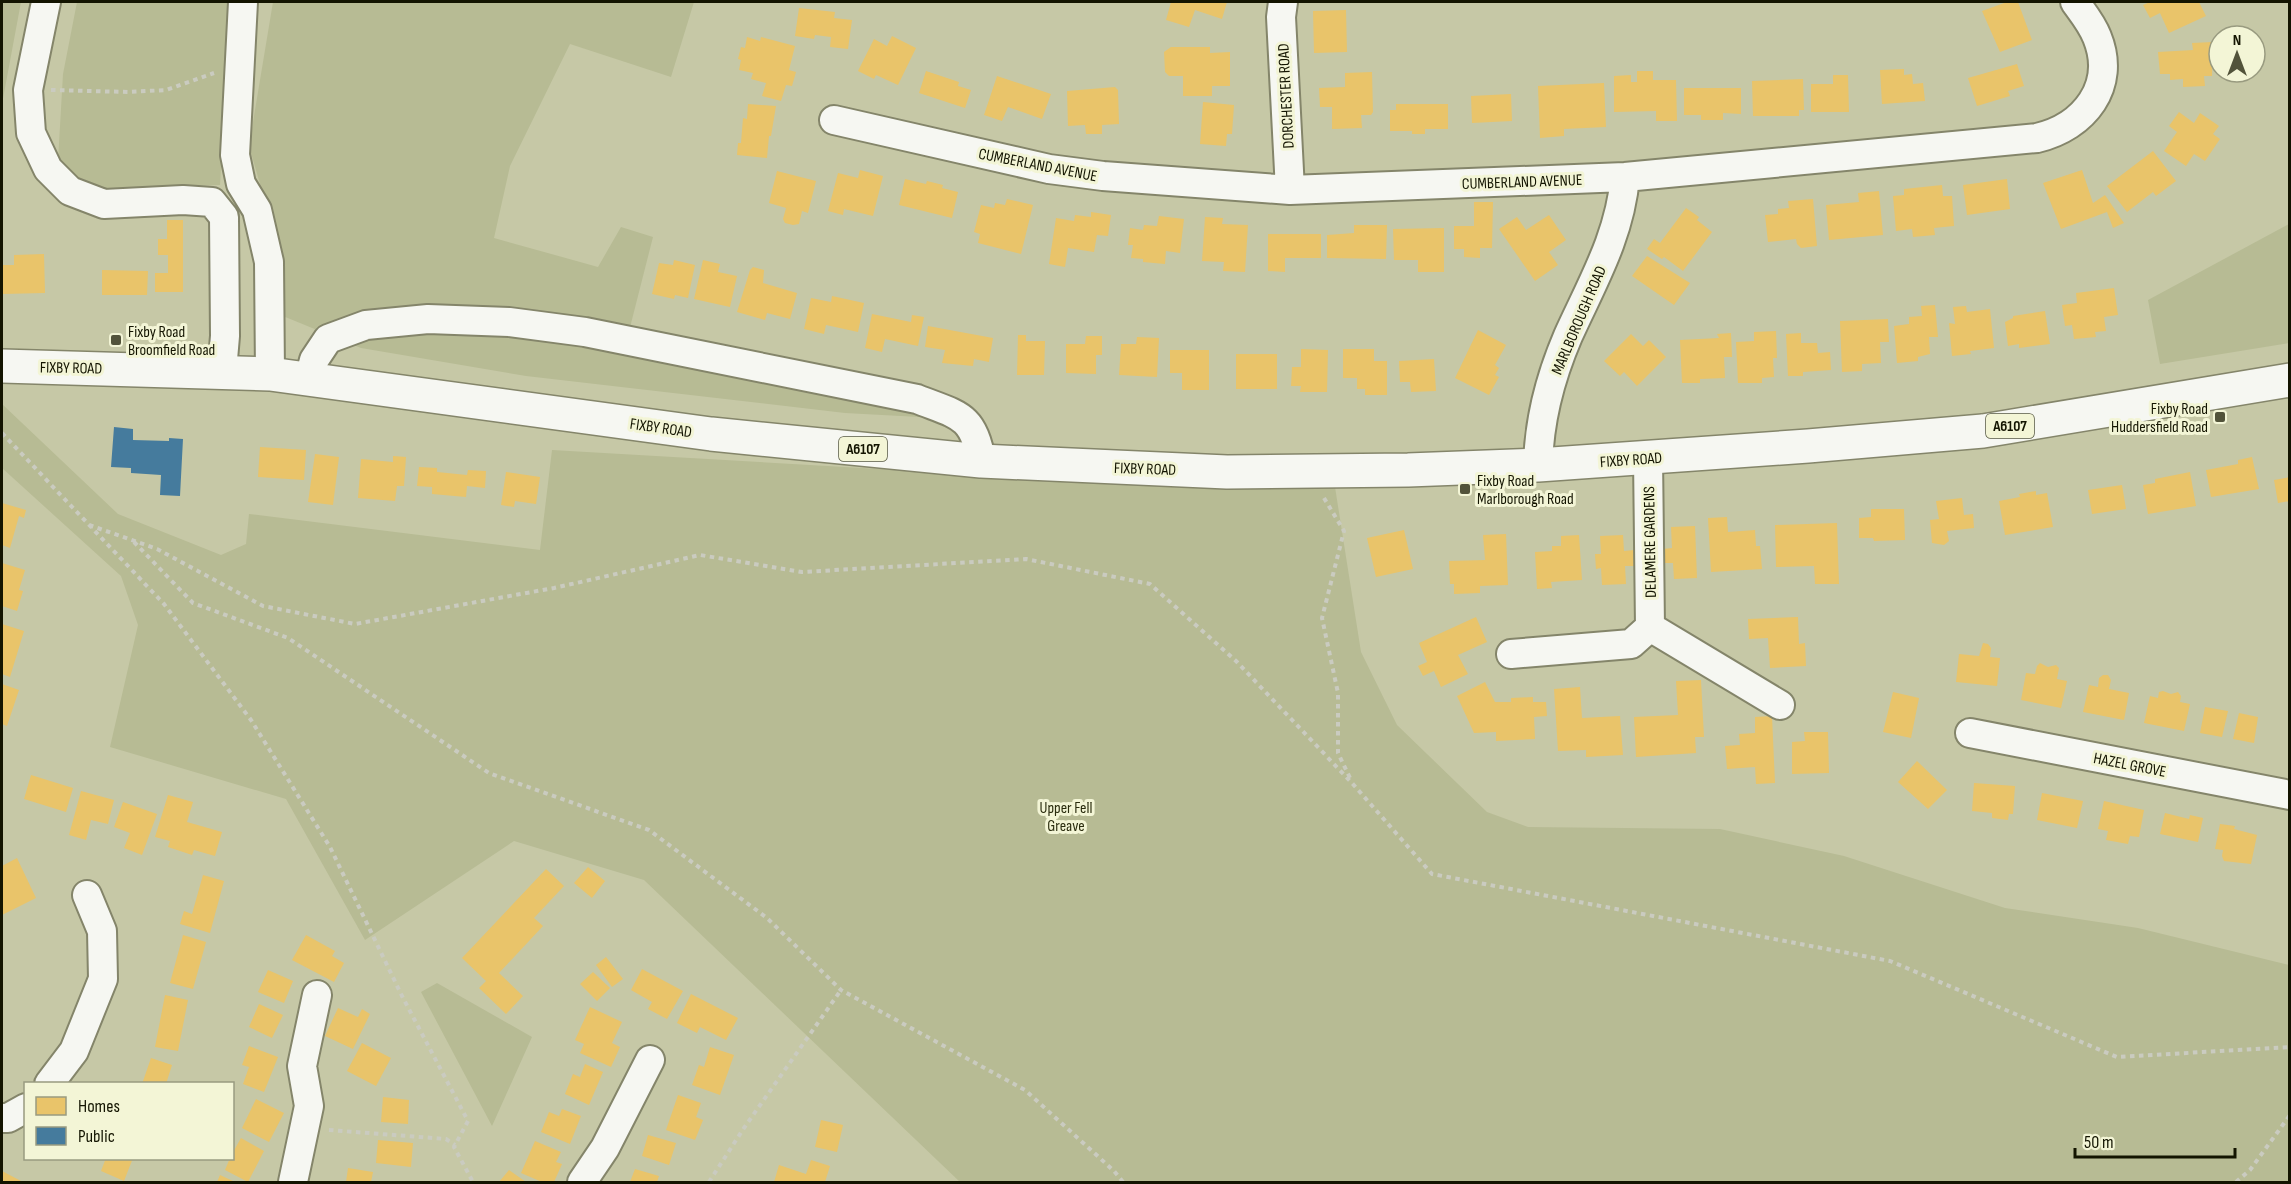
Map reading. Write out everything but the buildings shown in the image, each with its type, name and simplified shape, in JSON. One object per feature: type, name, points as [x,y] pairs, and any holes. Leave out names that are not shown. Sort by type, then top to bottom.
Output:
[{"type":"main road","name":"FIXBY ROAD","points":[[2,366],[270,374],[711,434],[981,461],[1227,472],[1538,465],[1983,431],[2289,380]]},
{"type":"street","points":[[46,2],[28,90],[31,133],[48,169],[70,191],[104,204],[183,200],[212,202],[224,217],[225,336],[222,371]]},
{"type":"street","points":[[243,2],[235,155],[241,184],[258,210],[268,262],[270,374]]},
{"type":"street","name":"DORCHESTER ROAD","points":[[1283,2],[1281,17],[1290,190]]},
{"type":"street","name":"CUMBERLAND AVENUE","points":[[834,120],[1049,169],[1115,177],[1290,190],[1625,177],[2037,138],[2051,135],[2071,125],[2087,110],[2100,82],[2102,60],[2097,37],[2075,2]]},
{"type":"street","name":"MARLBOROUGH ROAD","points":[[1538,465],[1538,441],[1550,387],[1567,338],[1615,233],[1623,203],[1625,177]]},
{"type":"street","points":[[309,379],[314,360],[328,339],[366,325],[428,320],[509,322],[585,332],[917,399],[965,418],[978,439],[981,461]]},
{"type":"street","name":"DELAMERE GARDENS","points":[[1648,458],[1650,627]]},
{"type":"street","points":[[1511,654],[1631,644],[1650,627],[1780,705]]},
{"type":"street","name":"HAZEL GROVE","points":[[1970,733],[2289,795]]},
{"type":"street","points":[[50,1082],[74,1051],[103,979],[102,932],[87,895]]},
{"type":"street","points":[[292,1182],[307,1117],[302,1066],[317,995]]},
{"type":"street","points":[[582,1182],[605,1148],[650,1060]]},
{"type":"street","points":[[2,1118],[8,1118],[24,1109]]},
{"type":"path","points":[[28,90],[129,92],[166,90],[213,73],[239,70]]},
{"type":"path","points":[[2,433],[164,604],[251,720],[330,847],[402,996],[468,1121],[454,1147],[473,1182]]},
{"type":"path","points":[[1309,471],[1344,531],[1322,618],[1338,693],[1338,753],[1352,783]]},
{"type":"path","points":[[88,525],[157,549],[263,606],[355,624],[554,588],[700,555],[802,572],[1026,559],[1150,584],[1236,660],[1352,783],[1432,874],[1890,961],[2117,1057],[2289,1047]]},
{"type":"path","points":[[132,540],[193,603],[288,638],[489,773],[649,830],[767,918],[841,990],[1024,1090],[1114,1171],[1123,1182]]},
{"type":"path","points":[[709,1182],[841,990]]},
{"type":"path","points":[[2236,1182],[2250,1170],[2289,1115]]},
{"type":"path","points":[[307,1117],[446,1139],[455,1144]]},
{"type":"green space","points":[[2,2],[21,2],[2,104]]},
{"type":"green space","points":[[77,2],[230,2],[220,185],[177,186],[134,196],[102,196],[77,182],[58,161],[63,74]]},
{"type":"green space","points":[[273,2],[694,2],[671,77],[570,44],[510,166],[494,238],[598,267],[621,227],[653,237],[624,351],[938,418],[845,413],[526,376],[361,348],[278,314],[264,198],[249,146]]},
{"type":"green space","points":[[2289,224],[2289,343],[2160,364],[2148,300]]},
{"type":"green space","name":"Upper Fell Greave","points":[[2,404],[118,514],[221,555],[246,544],[249,514],[540,550],[552,450],[949,473],[1335,487],[1361,652],[1397,725],[1487,812],[1528,827],[1720,829],[1844,856],[2005,908],[2138,928],[2289,965],[2289,1182],[960,1182],[644,880],[514,841],[365,940],[286,799],[110,747],[138,625],[121,576],[2,468]]},
{"type":"green space","points":[[437,983],[532,1037],[492,1126],[421,992]]},
{"type":"place","name":"Fixby Road Broomfield Road","points":[[116,340]]},
{"type":"place","name":"Fixby Road Huddersfield Road","points":[[2220,417]]},
{"type":"place","name":"Fixby Road Marlborough Road","points":[[1465,489]]}]
